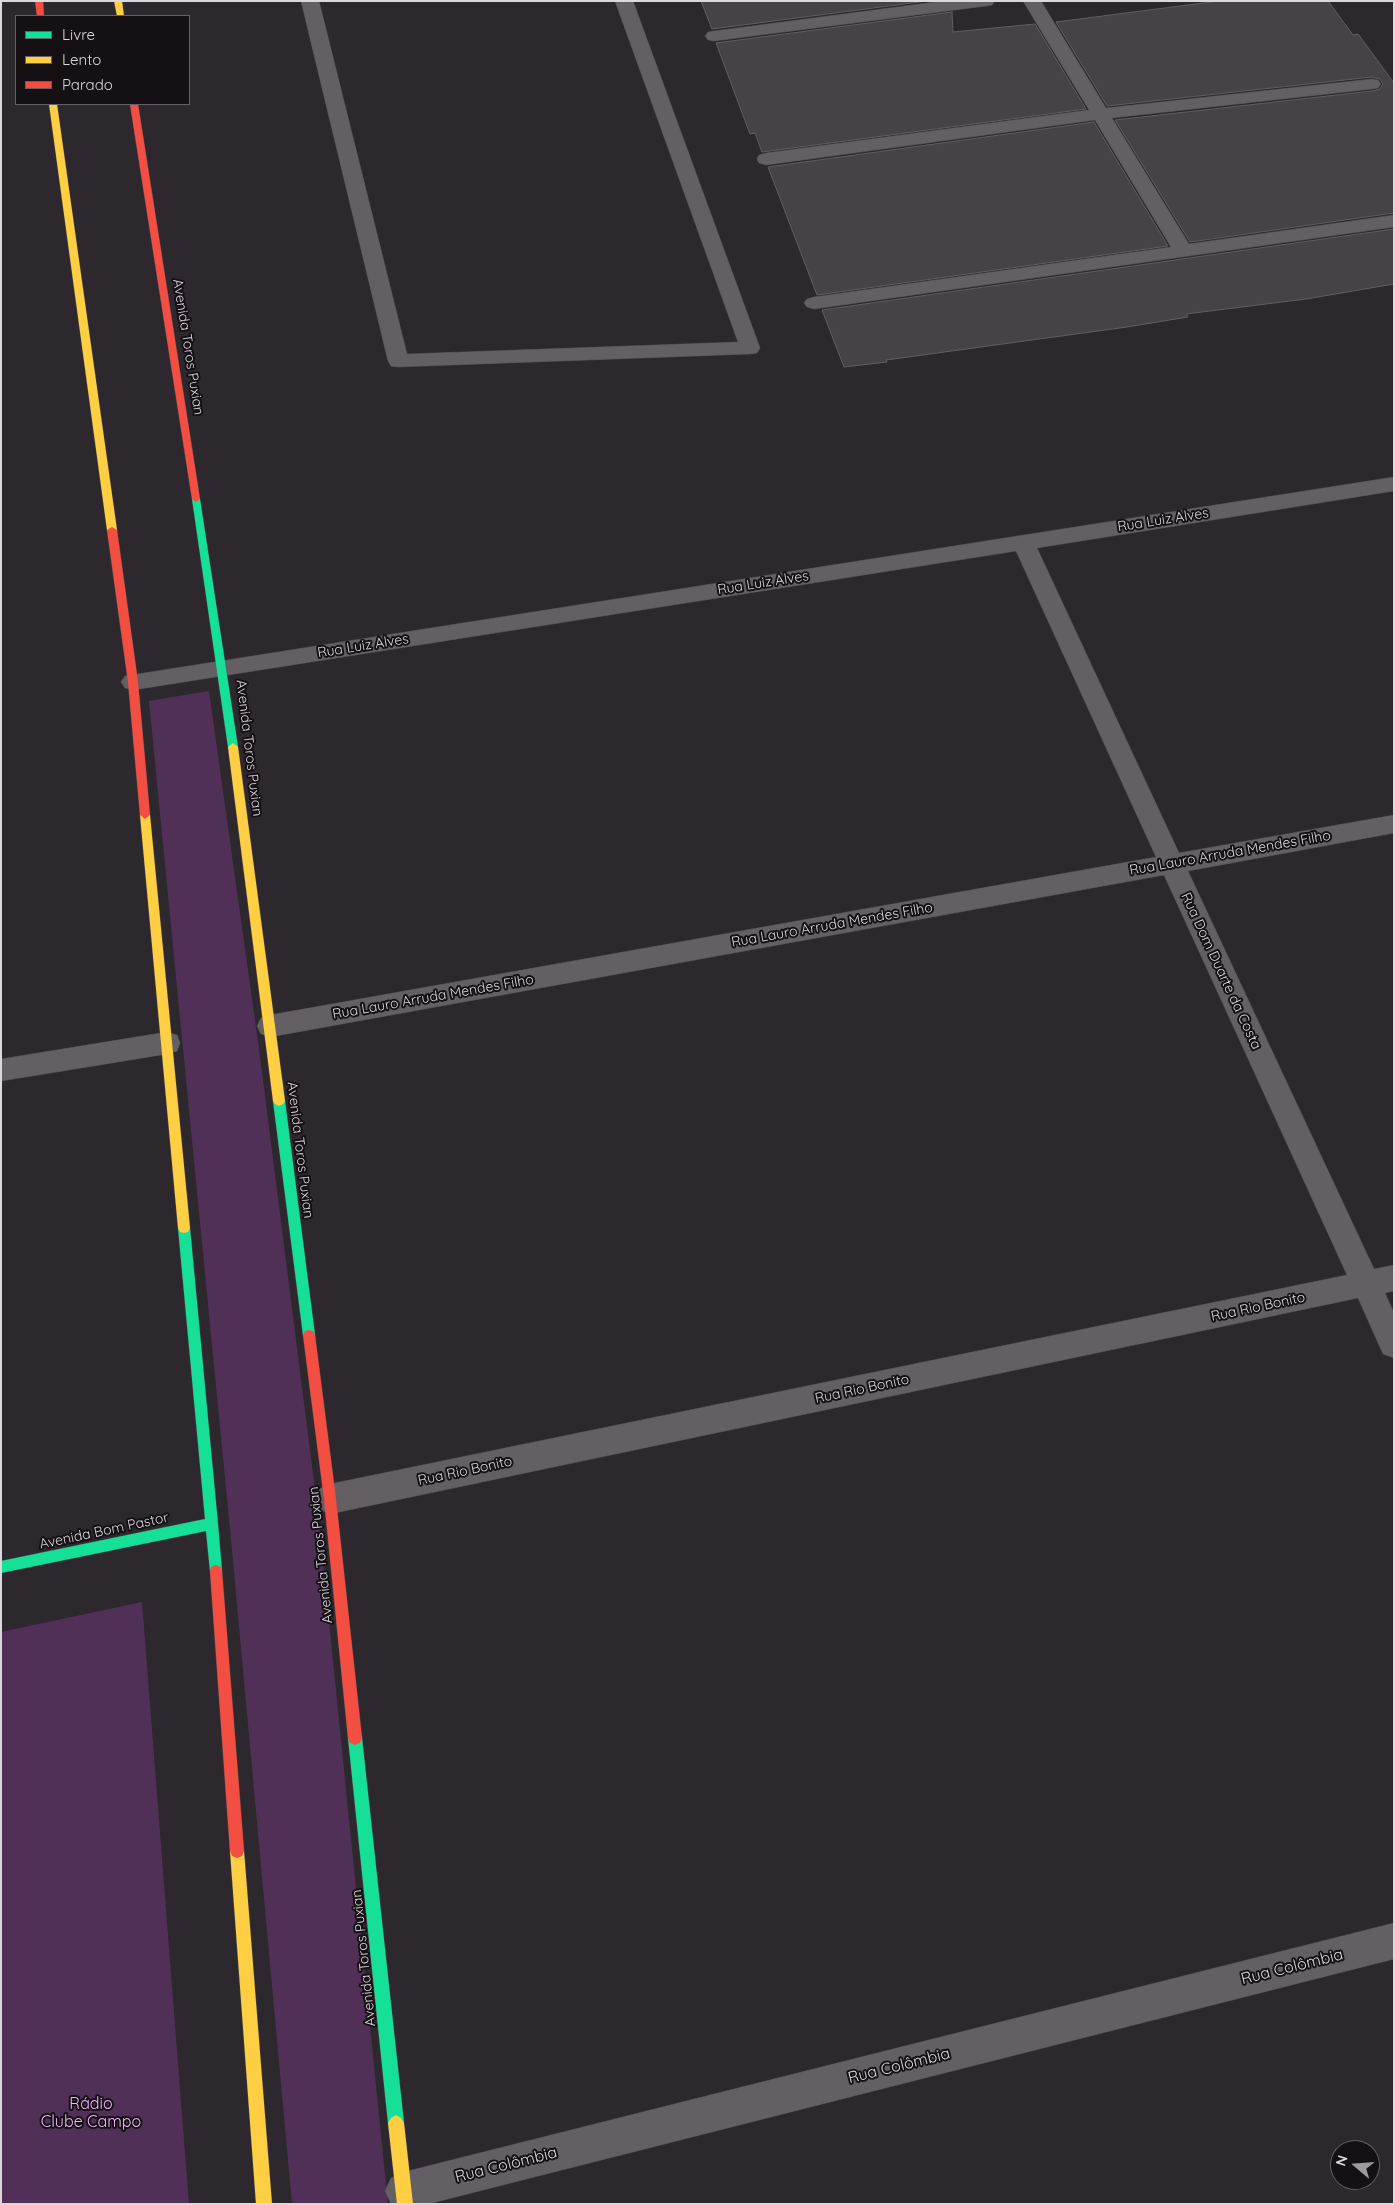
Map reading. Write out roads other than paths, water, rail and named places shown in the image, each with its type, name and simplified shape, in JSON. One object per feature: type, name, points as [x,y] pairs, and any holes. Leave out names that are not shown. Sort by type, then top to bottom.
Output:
[{"type":"main road","points":[[39,1],[41,15]]},
{"type":"main road","points":[[118,1],[120,15]]},
{"type":"main road","points":[[53,105],[132,682],[212,1524],[264,2204]]},
{"type":"main road","name":"Avenida Toros Puxian","points":[[134,105],[223,668],[270,1026],[330,1499],[405,2197]]},
{"type":"main road","name":"Avenida Bom Pastor","points":[[1,1567],[212,1524]]},
{"type":"street","points":[[310,1],[398,362],[750,348],[624,1]]},
{"type":"street","points":[[714,36],[986,1]]},
{"type":"street","points":[[1032,1],[1184,252]]},
{"type":"street","points":[[766,159],[1099,114],[1372,84]]},
{"type":"street","points":[[814,303],[1394,221]]},
{"type":"street","name":"Rua Luiz Alves","points":[[132,682],[1394,484]]},
{"type":"street","name":"Rua Dom Duarte da Costa","points":[[1023,542],[1171,864],[1380,1281],[1394,1345]]},
{"type":"street","name":"Rua Lauro Arruda Mendes Filho","points":[[270,1026],[1394,824]]},
{"type":"street","points":[[1,1070],[167,1043]]},
{"type":"street","name":"Rua Rio Bonito","points":[[330,1499],[1380,1281]]},
{"type":"street","name":"Rua Colômbia","points":[[405,2197],[1394,1941]]},
{"type":"park label","name":"Rádio Clube Campo","points":[[91,2113]]}]
